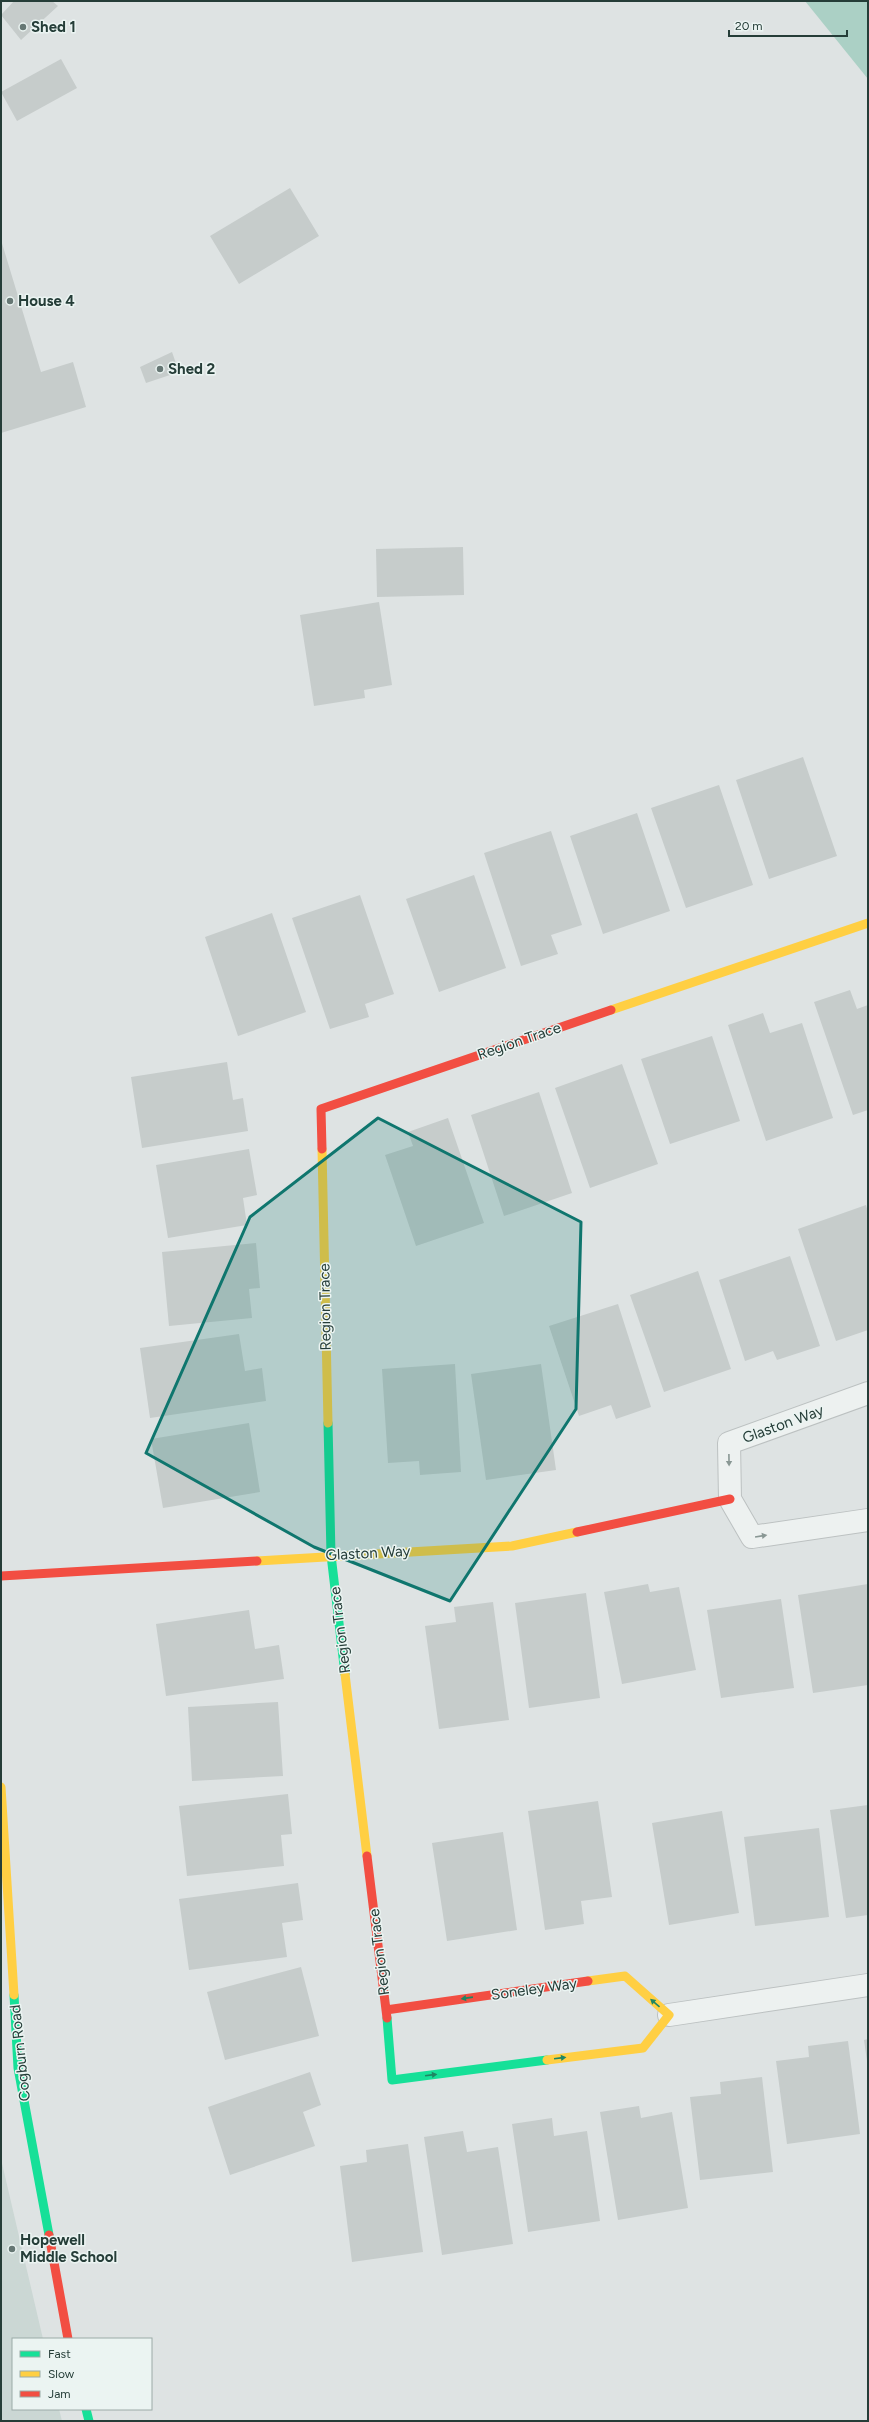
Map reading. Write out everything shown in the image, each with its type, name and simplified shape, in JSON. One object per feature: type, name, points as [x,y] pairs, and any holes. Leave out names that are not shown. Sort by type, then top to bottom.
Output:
[{"type":"street","name":"Region Trace","points":[[669,2015],[643,2048],[392,2080],[386,2010],[331,1555],[321,1109],[868,923]]},
{"type":"street","name":"Glaston Way","points":[[868,1393],[729,1443],[730,1499],[752,1537],[868,1520]]},
{"type":"street","name":"Glaston Way","points":[[1,1576],[331,1555],[512,1546],[730,1499]]},
{"type":"street","name":"Cogburn Road","points":[[1,1787],[18,2068],[68,2338]]},
{"type":"street","name":"Soneley Way","points":[[386,2010],[625,1976],[669,2015]]},
{"type":"street","points":[[669,2015],[868,1985]]},
{"type":"street","points":[[86,2410],[89,2421]]},
{"type":"highlighted area","points":[[378,1118],[581,1222],[576,1409],[450,1601],[314,1547],[146,1453],[250,1217]]},
{"type":"shaded area","points":[[805,1],[868,1],[868,79]]},
{"type":"shaded area","name":"Hopewell Middle School","points":[[1,2159],[43,2338],[12,2338],[12,2410],[59,2410],[62,2421],[1,2421]]},
{"type":"building","name":"Shed 1","points":[[14,1],[52,1],[58,6],[21,40],[1,15]]},
{"type":"building","points":[[61,59],[77,88],[17,121],[1,92]]},
{"type":"building","points":[[290,188],[319,236],[239,284],[210,236]]},
{"type":"building","name":"House 4","points":[[1,240],[41,372],[73,362],[86,407],[1,433]]},
{"type":"building","name":"Shed 2","points":[[172,352],[179,372],[146,383],[140,367]]},
{"type":"building","points":[[463,547],[464,595],[377,597],[376,549]]},
{"type":"building","points":[[379,602],[392,685],[364,690],[365,698],[314,706],[300,615]]},
{"type":"building","points":[[803,757],[837,856],[769,879],[736,780]]},
{"type":"building","points":[[719,785],[753,885],[686,908],[651,808]]},
{"type":"building","points":[[637,813],[670,911],[603,934],[570,836]]},
{"type":"building","points":[[551,831],[582,925],[551,935],[558,954],[521,966],[484,853]]},
{"type":"building","points":[[474,875],[506,968],[439,992],[406,899]]},
{"type":"building","points":[[360,895],[394,994],[365,1004],[369,1017],[330,1029],[292,918]]},
{"type":"building","points":[[272,913],[306,1012],[238,1036],[205,937]]},
{"type":"building","points":[[850,990],[857,1009],[868,1005],[868,1110],[853,1115],[814,1002]]},
{"type":"building","points":[[763,1013],[770,1033],[802,1023],[833,1118],[766,1141],[728,1025]]},
{"type":"building","points":[[712,1036],[740,1121],[670,1144],[641,1059]]},
{"type":"building","points":[[227,1062],[233,1100],[243,1098],[248,1131],[142,1148],[131,1077]]},
{"type":"building","points":[[622,1064],[658,1164],[590,1188],[555,1088]]},
{"type":"building","points":[[539,1092],[572,1193],[504,1216],[471,1115]]},
{"type":"building","points":[[448,1118],[484,1223],[416,1246],[385,1155],[413,1146],[408,1132]]},
{"type":"building","points":[[249,1149],[257,1195],[243,1198],[247,1225],[168,1238],[156,1165]]},
{"type":"building","points":[[866,1205],[868,1212],[868,1330],[836,1341],[798,1229]]},
{"type":"building","points":[[256,1243],[260,1288],[249,1289],[252,1318],[169,1326],[162,1252]]},
{"type":"building","points":[[790,1256],[820,1346],[777,1360],[773,1351],[745,1361],[719,1280]]},
{"type":"building","points":[[698,1271],[731,1369],[664,1392],[630,1295]]},
{"type":"building","points":[[618,1304],[651,1407],[616,1419],[611,1405],[579,1416],[549,1326]]},
{"type":"building","points":[[239,1334],[245,1371],[262,1368],[266,1401],[150,1418],[140,1348]]},
{"type":"building","points":[[455,1364],[461,1472],[420,1475],[419,1461],[388,1463],[382,1369]]},
{"type":"building","points":[[541,1364],[556,1470],[486,1480],[471,1374]]},
{"type":"building","points":[[249,1423],[260,1492],[163,1508],[151,1439]]},
{"type":"building","points":[[648,1584],[650,1592],[679,1587],[696,1670],[622,1684],[604,1592]]},
{"type":"building","points":[[868,1584],[868,1685],[813,1693],[798,1595]]},
{"type":"building","points":[[586,1593],[600,1698],[529,1708],[515,1603]]},
{"type":"building","points":[[781,1599],[794,1688],[721,1698],[707,1610]]},
{"type":"building","points":[[493,1602],[509,1720],[439,1729],[425,1626],[456,1622],[454,1607]]},
{"type":"building","points":[[249,1610],[255,1649],[279,1645],[284,1679],[166,1696],[156,1624]]},
{"type":"building","points":[[278,1702],[283,1776],[192,1781],[188,1707]]},
{"type":"building","points":[[288,1794],[292,1834],[281,1835],[284,1866],[187,1876],[179,1806]]},
{"type":"building","points":[[598,1801],[612,1897],[581,1901],[584,1924],[545,1930],[528,1811]]},
{"type":"building","points":[[868,1805],[868,1915],[846,1918],[830,1810]]},
{"type":"building","points":[[722,1811],[739,1913],[669,1925],[652,1823]]},
{"type":"building","points":[[819,1828],[829,1917],[755,1926],[744,1837]]},
{"type":"building","points":[[503,1832],[517,1930],[447,1941],[432,1843]]},
{"type":"building","points":[[298,1883],[303,1920],[282,1923],[287,1957],[189,1970],[179,1899]]},
{"type":"building","points":[[301,1967],[319,2036],[225,2060],[207,1992]]},
{"type":"building","points":[[868,2039],[868,2061],[867,2061],[864,2040]]},
{"type":"building","points":[[848,2041],[860,2134],[787,2144],[776,2061],[809,2057],[808,2046]]},
{"type":"building","points":[[310,2072],[321,2105],[303,2112],[315,2146],[230,2175],[208,2107]]},
{"type":"building","points":[[762,2077],[773,2172],[700,2180],[690,2097],[721,2094],[720,2082]]},
{"type":"building","points":[[639,2106],[641,2118],[672,2112],[688,2208],[618,2220],[600,2112]]},
{"type":"building","points":[[552,2118],[554,2136],[587,2131],[600,2221],[528,2232],[512,2124]]},
{"type":"building","points":[[463,2131],[467,2152],[498,2147],[513,2244],[442,2255],[424,2137]]},
{"type":"building","points":[[408,2144],[423,2252],[352,2262],[340,2166],[367,2162],[366,2150]]},
{"type":"traffic: fast","points":[[328,1423],[331,1555],[345,1674]]},
{"type":"traffic: fast","points":[[14,1995],[18,2068],[49,2235]]},
{"type":"traffic: fast","points":[[387,2018],[392,2080],[547,2060]]},
{"type":"traffic: fast","points":[[86,2410],[89,2421]]},
{"type":"traffic: slow","points":[[611,1010],[868,923]]},
{"type":"traffic: slow","points":[[322,1149],[328,1423]]},
{"type":"traffic: slow","points":[[257,1561],[512,1546],[577,1532]]},
{"type":"traffic: slow","points":[[345,1674],[367,1856]]},
{"type":"traffic: slow","points":[[1,1787],[14,1995]]},
{"type":"traffic: slow","points":[[547,2060],[643,2048],[669,2015],[625,1976],[588,1981]]},
{"type":"traffic: jam","points":[[322,1149],[321,1109],[611,1010]]},
{"type":"traffic: jam","points":[[577,1532],[730,1499]]},
{"type":"traffic: jam","points":[[1,1576],[257,1561]]},
{"type":"traffic: jam","points":[[367,1856],[387,2018]]},
{"type":"traffic: jam","points":[[386,2010],[588,1981]]},
{"type":"traffic: jam","points":[[49,2235],[68,2338]]},
{"type":"place","name":"Shed 1","points":[[23,27]]},
{"type":"place","name":"House 4","points":[[10,301]]},
{"type":"place","name":"Shed 2","points":[[160,369]]},
{"type":"place","name":"Hopewell Middle School","points":[[12,2249]]}]
